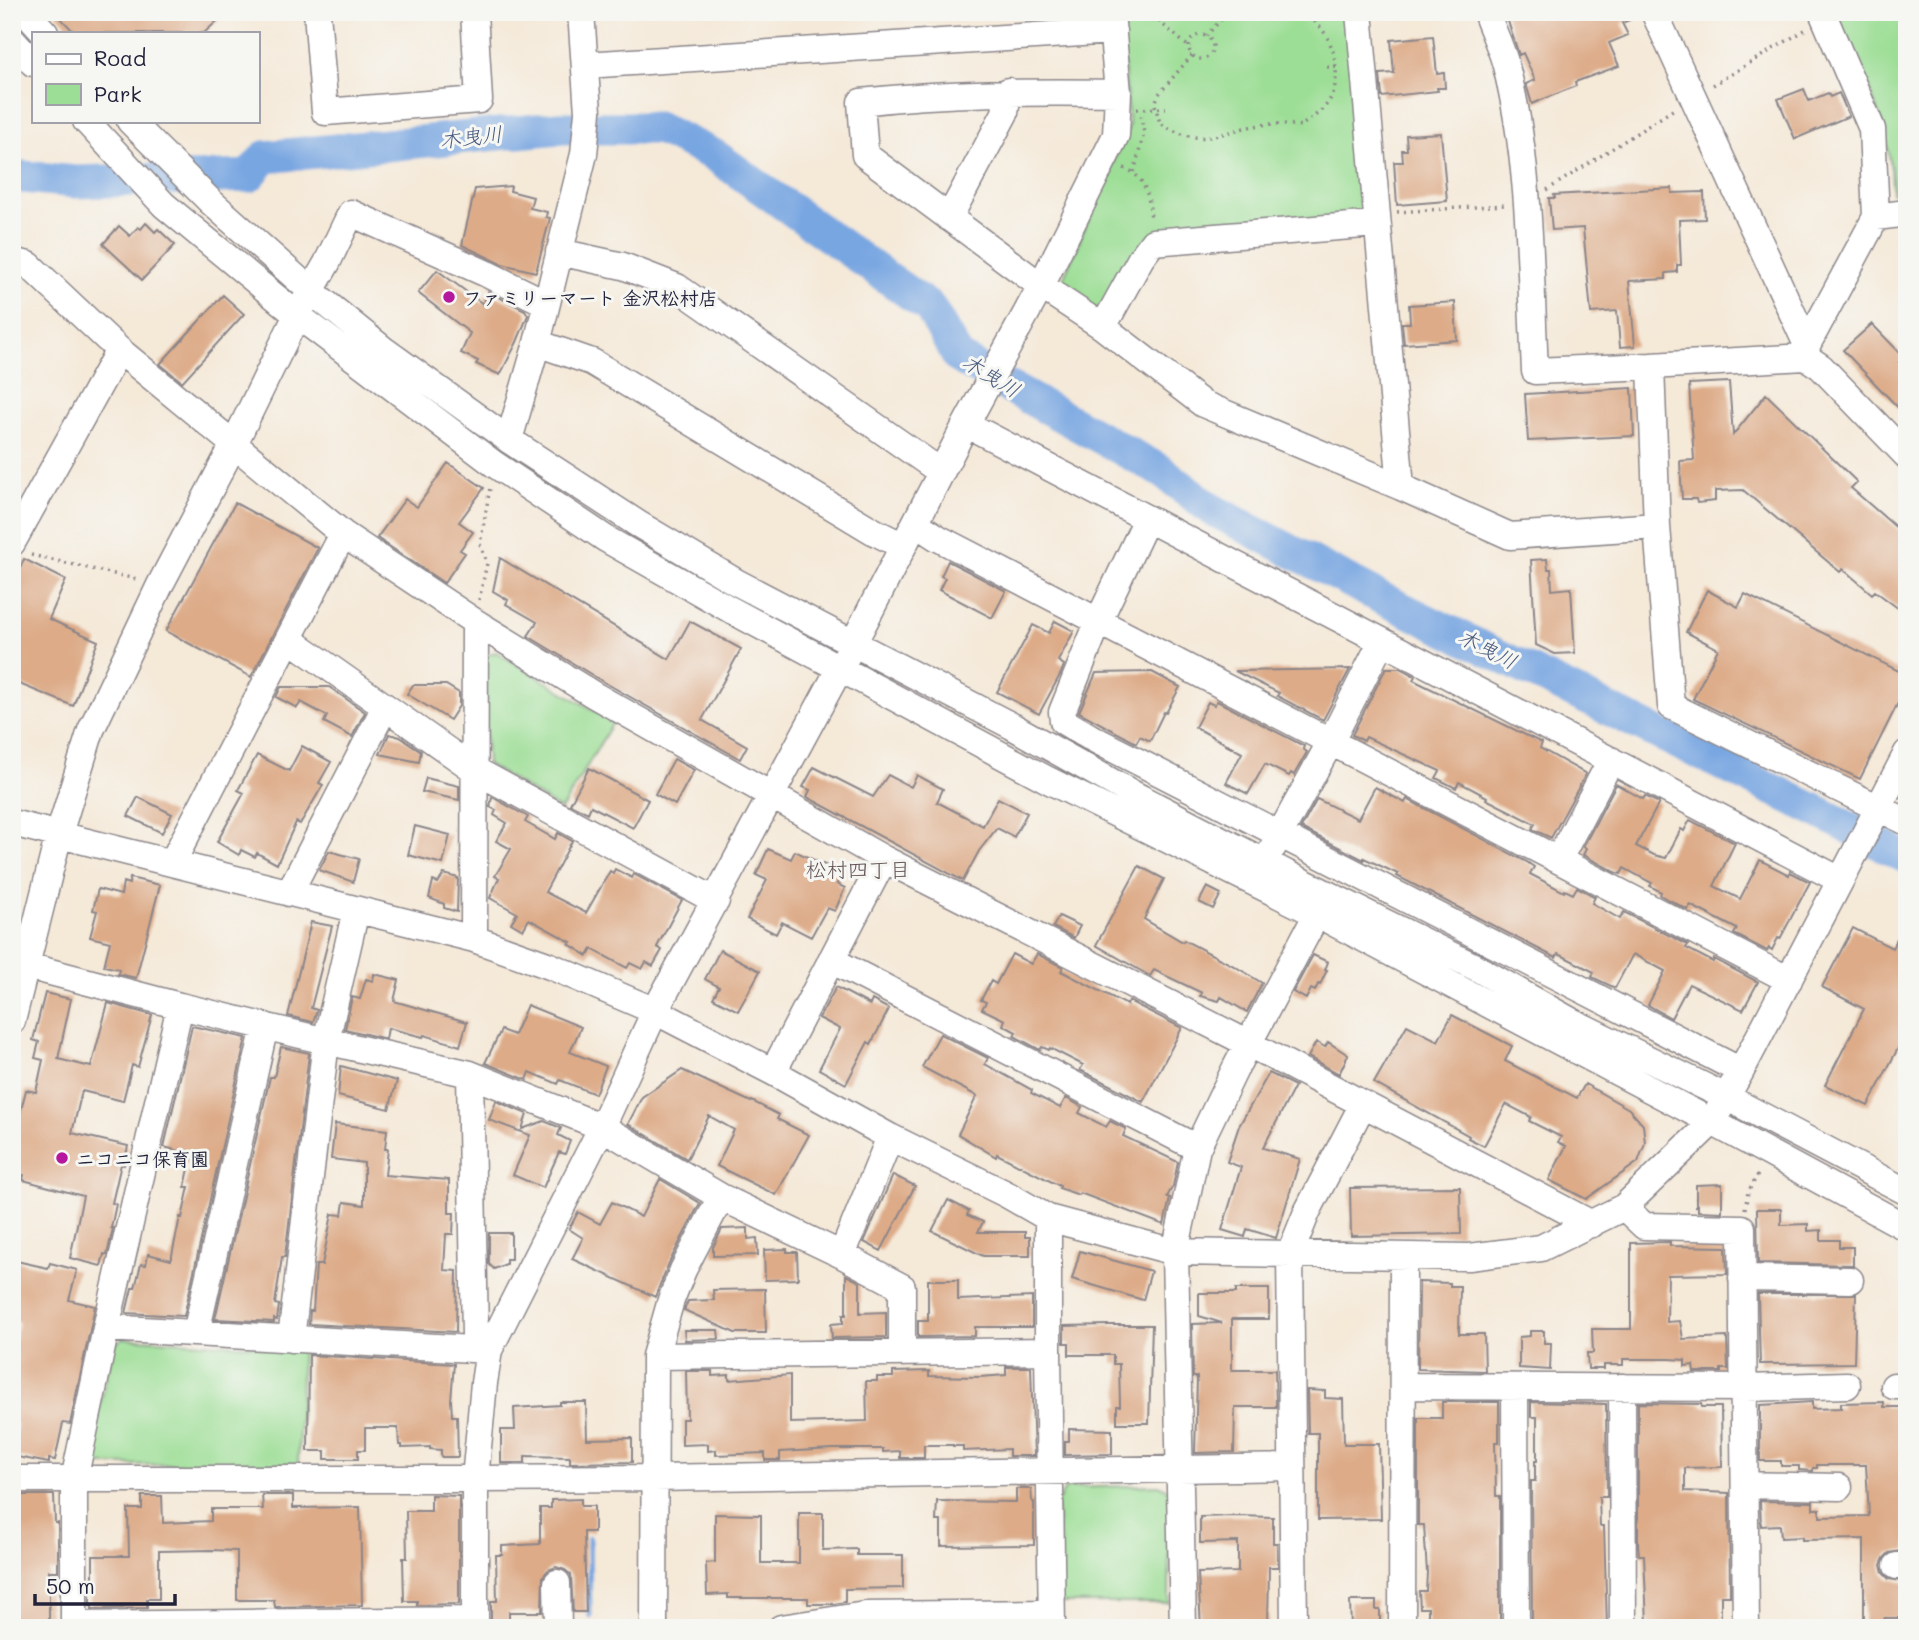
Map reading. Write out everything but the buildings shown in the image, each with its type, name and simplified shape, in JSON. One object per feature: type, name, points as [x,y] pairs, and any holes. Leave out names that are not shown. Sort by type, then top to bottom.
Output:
[{"type":"street","points":[[26,12],[44,32]]},
{"type":"street","points":[[317,12],[325,111],[478,100],[474,12]]},
{"type":"street","points":[[509,440],[537,343],[584,154],[587,123],[581,12]]},
{"type":"street","points":[[1359,12],[1401,487]]},
{"type":"street","points":[[1486,12],[1504,61],[1518,130],[1526,204],[1535,371],[1651,366],[1807,351]]},
{"type":"street","points":[[1654,12],[1807,351],[1907,456]]},
{"type":"street","points":[[1807,351],[1876,217],[1872,130],[1824,15]]},
{"type":"street","points":[[180,1006],[106,1328],[75,1480],[74,1626],[475,1624],[475,1479],[489,1350],[602,1127],[655,1011],[772,798],[971,414],[1041,286],[1116,135],[1125,104],[1112,21],[585,65]]},
{"type":"street","points":[[12,40],[32,62]]},
{"type":"street","points":[[1125,104],[1008,91],[861,103],[865,155],[1041,286],[1103,327],[1203,404],[1510,536],[1657,526]]},
{"type":"street","points":[[949,218],[1004,113],[1008,91]]},
{"type":"street","points":[[134,124],[211,201],[384,350],[509,440],[638,524],[736,582],[854,642],[1135,795],[1475,967],[1571,1021],[1728,1098],[1907,1192]]},
{"type":"street","points":[[91,126],[164,205],[297,316],[494,464],[606,538],[731,610],[1048,780],[1317,914],[1907,1228]]},
{"type":"street","points":[[12,1021],[19,964],[91,730],[160,585],[351,213],[546,303]]},
{"type":"street","points":[[1876,217],[1907,213]]},
{"type":"street","points":[[1103,327],[1141,258],[1153,242],[1376,219]]},
{"type":"street","points":[[559,252],[623,266],[677,287],[941,472]]},
{"type":"street","points":[[12,270],[17,262],[29,265],[119,350],[343,534],[475,622],[594,695],[884,859],[1249,1044],[1592,1224]]},
{"type":"street","points":[[537,343],[592,362],[873,531],[938,538],[1789,979]]},
{"type":"street","points":[[19,548],[119,350]]},
{"type":"street","points":[[1651,366],[1657,526],[1671,706],[1874,814],[1907,822]]},
{"type":"street","points":[[971,414],[1147,519],[1840,880]]},
{"type":"street","points":[[1045,744],[1062,712],[1099,620],[1147,519]]},
{"type":"street","points":[[172,863],[343,534]]},
{"type":"street","points":[[474,939],[475,622]]},
{"type":"street","points":[[289,639],[475,770],[716,901]]},
{"type":"street","points":[[1265,862],[1331,741],[1381,641]]},
{"type":"street","points":[[289,893],[385,707]]},
{"type":"street","points":[[1062,712],[1063,721],[1090,737],[1741,1070]]},
{"type":"street","points":[[12,823],[474,939],[550,966],[655,1011],[1048,1218],[1175,1252],[1469,1257],[1541,1248],[1624,1207],[1712,1122],[1728,1098],[1907,753]]},
{"type":"street","points":[[1559,859],[1611,760]]},
{"type":"street","points":[[773,1072],[884,859]]},
{"type":"street","points":[[292,1339],[326,1041],[356,910]]},
{"type":"street","points":[[1183,1628],[1175,1252],[1197,1148],[1236,1067],[1317,914]]},
{"type":"street","points":[[831,960],[1197,1148]]},
{"type":"street","points":[[19,964],[180,1006],[470,1074],[602,1127],[721,1197],[902,1287],[902,1353]]},
{"type":"street","points":[[196,1333],[265,1026]]},
{"type":"street","points":[[470,1074],[475,1335],[489,1350]]},
{"type":"street","points":[[1294,1628],[1290,1254],[1307,1212],[1363,1104]]},
{"type":"street","points":[[842,1255],[890,1137]]},
{"type":"street","points":[[654,1628],[655,1356],[671,1300],[683,1270],[721,1197]]},
{"type":"street","points":[[1624,1207],[1644,1226],[1742,1228],[1746,1628]]},
{"type":"street","points":[[781,1628],[1039,1613],[1052,1618],[1048,1218]]},
{"type":"street","points":[[1402,1628],[1405,1386],[1403,1256]]},
{"type":"street","points":[[1742,1278],[1850,1280]]},
{"type":"street","points":[[106,1328],[489,1350]]},
{"type":"street","points":[[655,1356],[1048,1351]]},
{"type":"street","points":[[1405,1386],[1745,1388],[1847,1385]]},
{"type":"street","points":[[1515,1387],[1516,1628]]},
{"type":"street","points":[[1622,1387],[1623,1628]]},
{"type":"street","points":[[12,1479],[655,1478],[1293,1467]]},
{"type":"street","points":[[1745,1485],[1839,1487]]},
{"type":"street","points":[[557,1583],[558,1628]]},
{"type":"path","points":[[1148,12],[1189,47],[1192,55],[1202,59],[1212,52],[1212,41],[1206,36],[1195,36],[1189,47]]},
{"type":"path","points":[[1206,36],[1228,12]]},
{"type":"path","points":[[1192,55],[1158,95],[1160,122],[1178,134],[1213,138],[1262,124],[1301,126],[1328,103],[1335,86],[1336,67],[1331,46],[1321,30],[1303,13],[1295,12]]},
{"type":"path","points":[[1376,219],[1526,204],[1824,15]]},
{"type":"path","points":[[1125,104],[1166,108]]},
{"type":"path","points":[[1125,104],[1144,133],[1134,172]]},
{"type":"path","points":[[1102,162],[1134,172],[1146,188],[1153,242]]},
{"type":"path","points":[[475,622],[487,564],[480,544],[494,464]]},
{"type":"path","points":[[19,548],[160,585]]},
{"type":"path","points":[[1742,1228],[1748,1192],[1770,1153]]},
{"type":"green space","points":[[1120,12],[1351,12],[1364,218],[1157,232],[1104,309],[1092,310],[1066,294],[1063,279],[1129,126]]},
{"type":"green space","points":[[1835,12],[1907,12],[1907,192],[1892,193],[1887,146],[1874,100]]},
{"type":"green space","points":[[496,652],[613,722],[561,810],[487,764],[483,656]]},
{"type":"green space","points":[[123,1338],[302,1349],[298,1464],[95,1465],[88,1457],[114,1345]]},
{"type":"green space","points":[[1159,1485],[1170,1491],[1169,1603],[1059,1603],[1057,1503],[1066,1488]]},
{"type":"water","points":[[1793,791],[1907,847],[1907,866],[1885,855],[1866,855],[1843,832],[1789,808]]},
{"type":"waterway","name":"木曳川","points":[[12,176],[77,182],[249,176],[265,157],[559,128],[658,128],[714,155],[930,308],[958,357],[1163,472],[1211,509],[1379,597],[1821,813],[1907,858]]},
{"type":"waterway","points":[[589,1538],[590,1616]]},
{"type":"place","name":"ファミリーマート 金沢松村店","points":[[449,297]]},
{"type":"place","name":"ニコニコ保育園","points":[[62,1158]]},
{"type":"district","name":"松村四丁目","points":[[858,868]]}]
